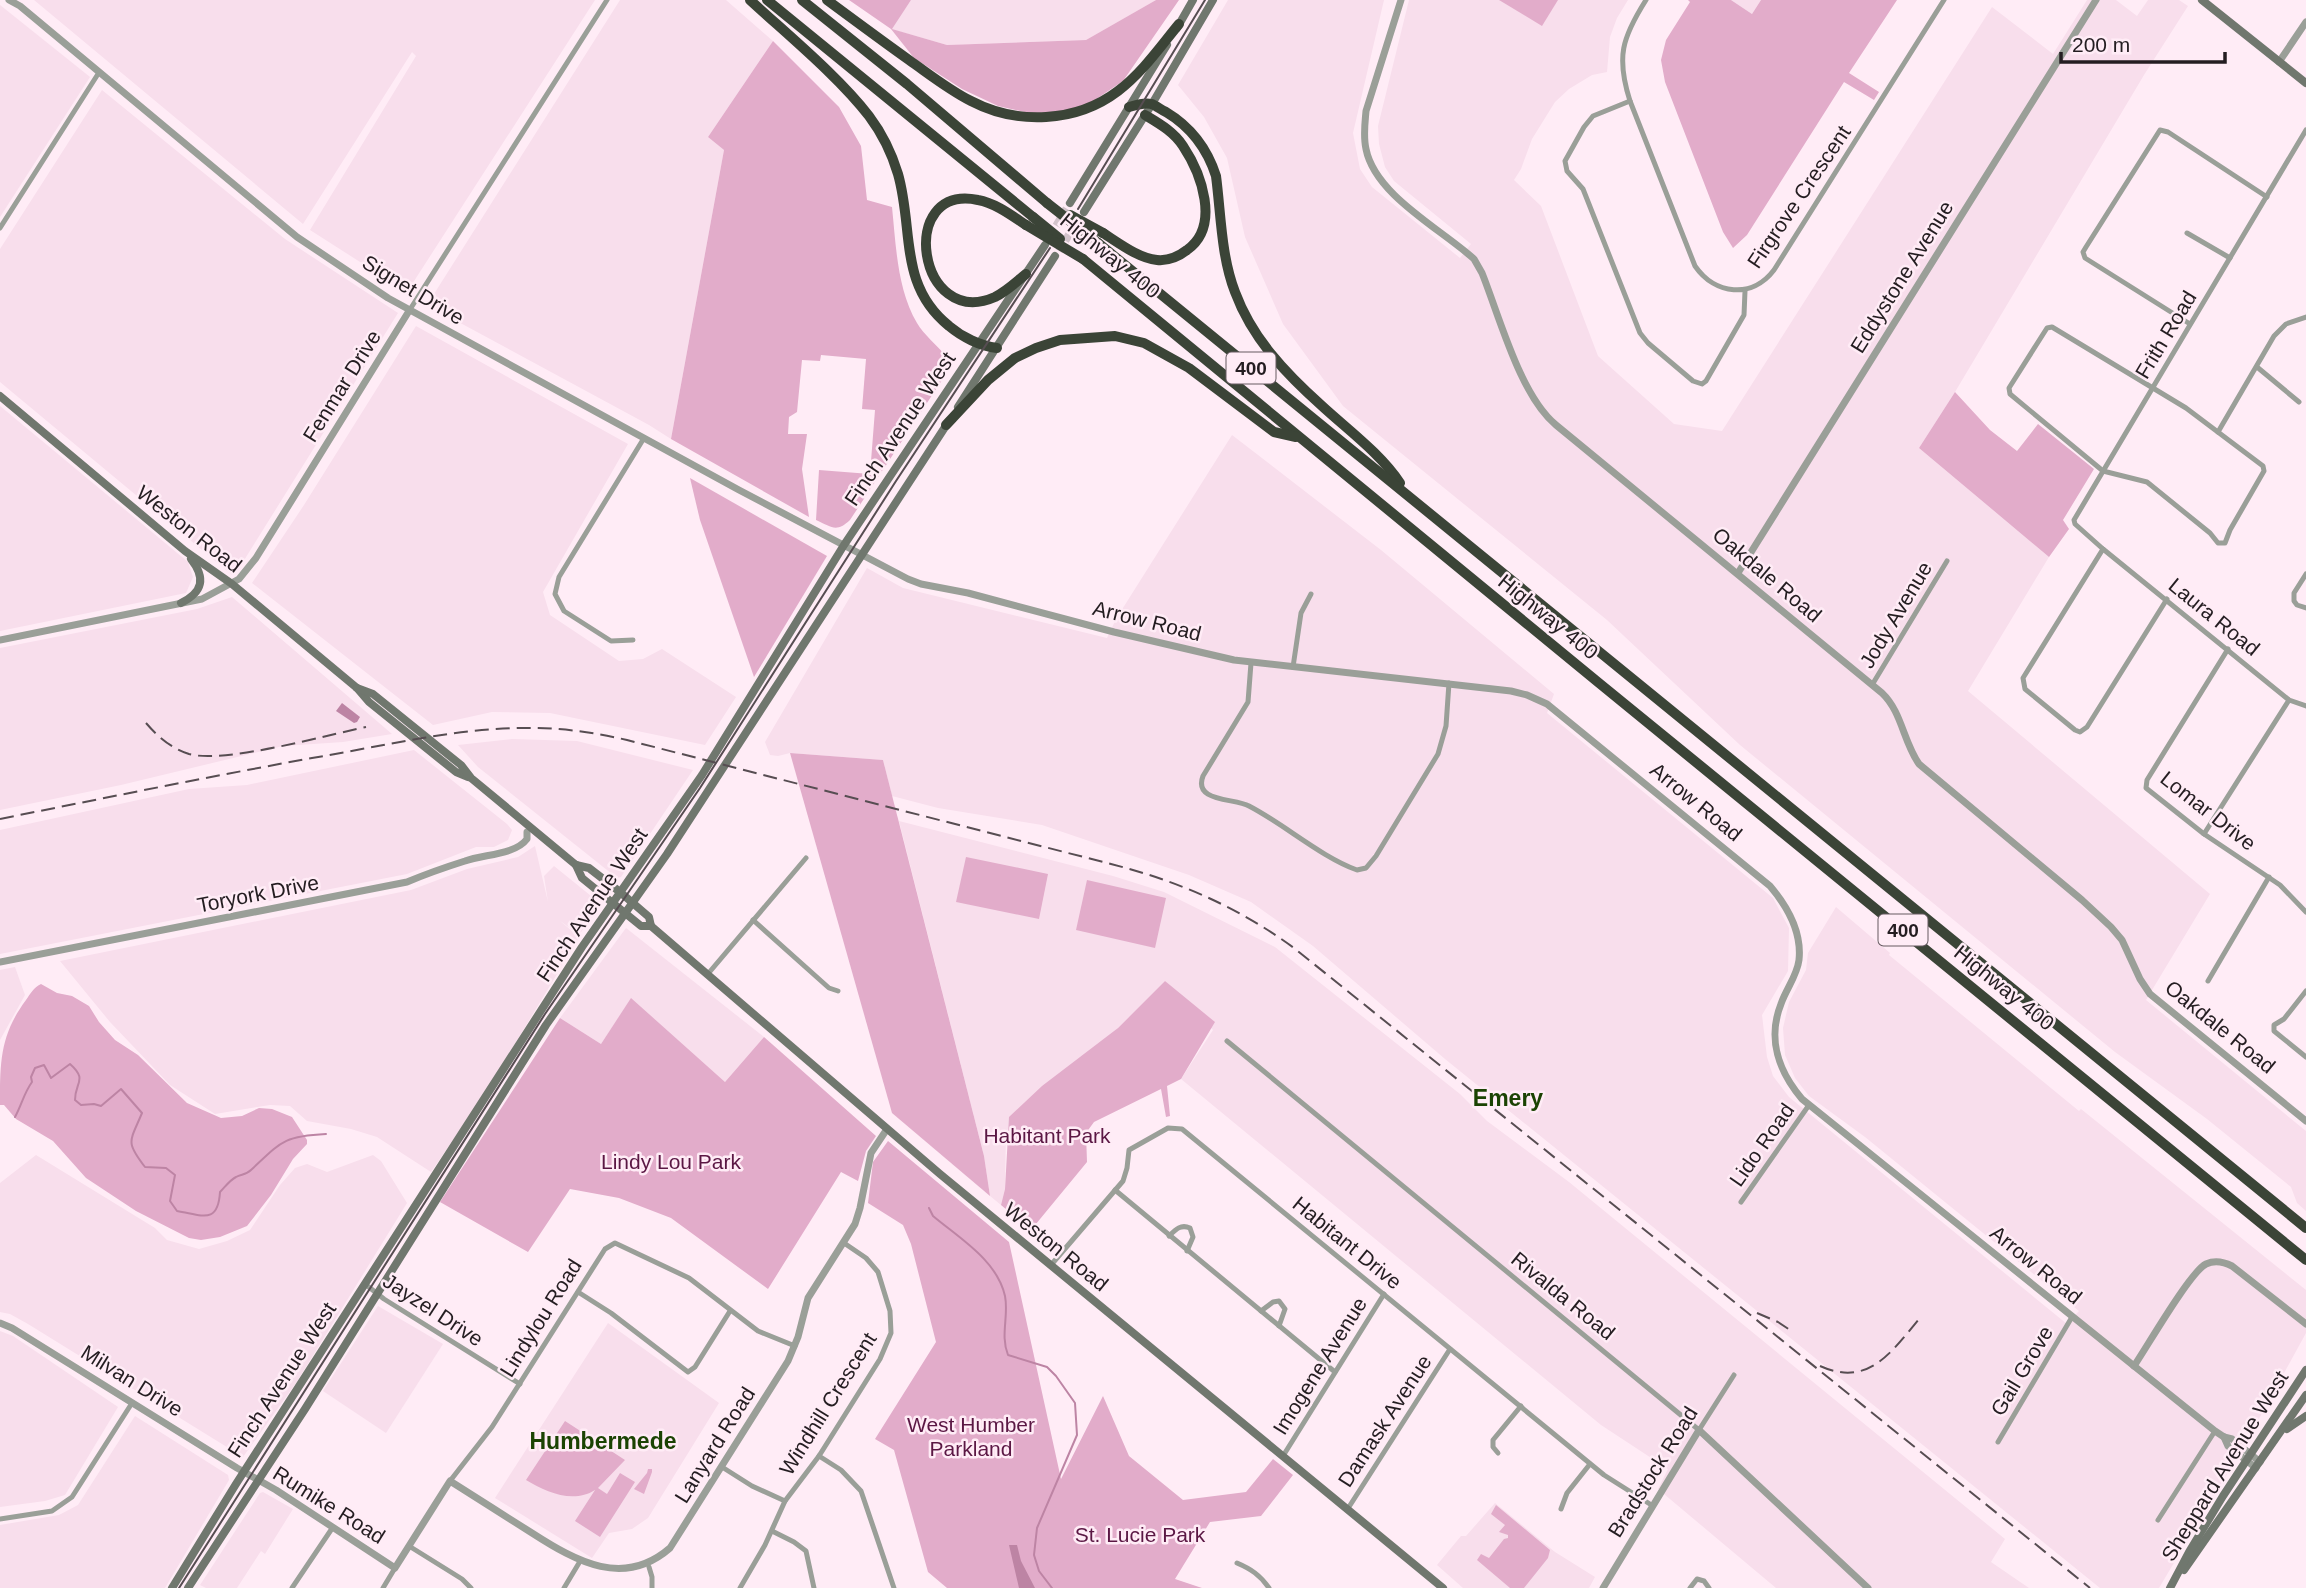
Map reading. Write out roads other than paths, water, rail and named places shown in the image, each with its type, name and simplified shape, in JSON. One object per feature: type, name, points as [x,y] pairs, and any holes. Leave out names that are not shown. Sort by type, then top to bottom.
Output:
[{"type":"highway","points":[[750,0],[824,69],[869,117],[887,147],[897,173],[914,274],[924,300],[954,330],[997,348]]},
{"type":"highway","name":"Highway 400","points":[[767,0],[1030,221],[1083,259],[2306,1260]]},
{"type":"highway","name":"Highway 400","points":[[802,0],[907,84],[1047,203],[1101,238],[1406,493],[2306,1228]]},
{"type":"highway","points":[[827,0],[943,84],[974,103],[1029,118],[1072,114],[1097,105],[1127,83],[1179,24]]},
{"type":"highway","points":[[1129,107],[1143,103],[1152,104],[1190,130],[1213,165],[1225,250],[1234,290],[1252,327],[1271,356],[1387,465],[1406,493]]},
{"type":"highway","points":[[1101,238],[1156,260],[1176,258],[1191,247],[1200,233],[1206,214],[1198,173],[1181,143],[1169,130],[1145,115]]},
{"type":"highway","points":[[1026,274],[1002,293],[989,299],[961,299],[941,287],[935,279],[927,259],[925,242],[928,224],[933,216],[945,204],[962,199],[988,203],[1030,221]]},
{"type":"highway","points":[[946,425],[988,380],[1015,358],[1060,340],[1115,336],[1144,343],[1189,368],[1273,432],[1300,438]]},
{"type":"main road","points":[[1070,203],[1193,0]]},
{"type":"main road","points":[[1084,212],[1213,0]]},
{"type":"main road","points":[[2202,0],[2306,83]]},
{"type":"main road","name":"Finch Avenue West","points":[[172,1588],[613,901],[702,775],[844,545],[1045,244]]},
{"type":"main road","name":"Finch Avenue West","points":[[188,1588],[546,1025],[700,804],[1055,256]]},
{"type":"main road","name":"Weston Road","points":[[0,396],[185,551],[232,584],[358,688],[373,694],[461,765],[471,778],[528,830],[576,865],[589,868],[620,892],[649,917],[651,926],[887,1129],[1443,1588]]},
{"type":"main road","points":[[181,603],[196,594],[201,579],[198,568],[185,551]]},
{"type":"main road","name":"Weston Road","points":[[576,865],[582,878],[641,926],[651,926]]},
{"type":"main road","name":"Sheppard Avenue West","points":[[2173,1584],[2189,1552],[2248,1457],[2306,1370]]},
{"type":"main road","name":"Sheppard Avenue West","points":[[2173,1584],[2194,1558],[2306,1395]]},
{"type":"main road","points":[[2279,1435],[2306,1416]]},
{"type":"street","name":"Signet Drive","points":[[9,0],[20,6],[297,237],[409,311],[844,545]]},
{"type":"street","name":"Fenmar Drive","points":[[0,640],[202,599],[232,584],[256,558],[607,0]]},
{"type":"street","name":"Oakdale Road","points":[[1401,0],[1366,111],[1366,150],[1376,171],[1391,192],[1474,259],[1536,404],[1892,703],[1909,749],[1919,764],[2082,900],[2111,928],[2122,940],[2145,988],[2156,999],[2306,1119]]},
{"type":"street","name":"Firgrove Crescent","points":[[1646,0],[1630,27],[1622,52],[1623,76],[1630,101],[1695,266],[1712,283],[1745,291],[1762,282],[1774,270],[1944,0]]},
{"type":"street","name":"Eddystone Avenue","points":[[1738,573],[2096,0]]},
{"type":"street","points":[[2279,62],[2306,22]]},
{"type":"street","points":[[0,228],[99,74]]},
{"type":"street","points":[[1630,101],[1593,116],[1586,123],[1565,161],[1567,171],[1583,189],[1640,333],[1693,381],[1702,384],[1744,315],[1745,291]]},
{"type":"street","points":[[2190,324],[2085,258],[2083,252],[2086,247],[2160,130],[2168,132],[2267,197]]},
{"type":"street","name":"Frith Road","points":[[2103,549],[2075,524],[2074,520],[2306,130]]},
{"type":"street","points":[[2186,233],[2230,258]]},
{"type":"street","points":[[2218,432],[2274,336],[2290,322],[2306,317]]},
{"type":"street","points":[[2049,326],[2186,408],[2218,432],[2265,469],[2223,545],[2147,482],[2103,471],[2014,398],[2009,388],[2049,326]]},
{"type":"street","points":[[2258,367],[2299,402]]},
{"type":"street","points":[[633,640],[611,641],[564,611],[557,601],[555,590],[558,579],[644,438]]},
{"type":"street","name":"Arrow Road","points":[[844,545],[921,584],[968,593],[1121,634],[1251,663],[1517,692],[1547,704],[1770,886],[1793,921],[1798,943],[1797,969],[1780,1005],[1776,1021],[1777,1056],[1791,1086],[1809,1105],[2224,1437],[2228,1446],[2258,1465]]},
{"type":"street","points":[[2103,549],[2023,678],[2022,684],[2075,730],[2080,732],[2087,727],[2167,599]]},
{"type":"street","name":"Laura Road","points":[[2103,549],[2289,700],[2306,706]]},
{"type":"street","name":"Jody Avenue","points":[[1872,685],[1947,561]]},
{"type":"street","points":[[2306,574],[2294,593],[2294,601],[2297,606],[2306,608]]},
{"type":"street","points":[[1293,667],[1301,612],[1311,594]]},
{"type":"street","name":"Lomar Drive","points":[[2228,649],[2145,784],[2149,791],[2204,834],[2280,885],[2306,912]]},
{"type":"street","points":[[1251,663],[1248,702],[1203,776],[1200,786],[1202,790],[1215,797],[1249,806],[1357,870],[1366,868],[1376,856],[1438,752],[1446,726],[1449,684]]},
{"type":"street","points":[[2204,834],[2289,700]]},
{"type":"street","name":"Toryork Drive","points":[[0,962],[407,882],[467,860],[506,851],[517,845],[520,835],[528,830]]},
{"type":"street","points":[[707,975],[806,858]]},
{"type":"street","points":[[2208,981],[2269,877]]},
{"type":"street","points":[[752,920],[829,988],[838,991]]},
{"type":"street","points":[[2306,991],[2284,1019],[2274,1025],[2274,1031],[2306,1056]]},
{"type":"street","name":"Rivalda Road","points":[[1227,1041],[1699,1430],[1868,1588]]},
{"type":"street","name":"Lido Road","points":[[1741,1202],[1809,1105]]},
{"type":"street","name":"Habitant Drive","points":[[1051,1265],[1126,1175],[1129,1150],[1168,1128],[1182,1129],[1590,1464],[1613,1482],[1653,1506]]},
{"type":"street","name":"Lanyard Road","points":[[649,1567],[670,1548],[788,1361],[795,1346],[808,1298],[855,1224],[871,1153],[887,1129]]},
{"type":"street","points":[[1115,1190],[1335,1372]]},
{"type":"street","points":[[1169,1236],[1177,1227],[1190,1228],[1193,1237],[1187,1251]]},
{"type":"street","name":"Windhill Crescent","points":[[740,1588],[772,1531],[785,1501],[819,1456],[880,1359],[891,1333],[890,1311],[878,1272],[866,1258],[844,1243]]},
{"type":"street","name":"Lindylou Road","points":[[383,1588],[450,1481],[492,1427],[605,1249],[615,1244],[689,1278],[730,1311],[766,1335],[795,1346]]},
{"type":"street","points":[[2134,1366],[2193,1276],[2207,1264],[2224,1262],[2232,1266],[2306,1324]]},
{"type":"street","name":"Jayzel Drive","points":[[365,1284],[376,1294],[520,1384]]},
{"type":"street","points":[[578,1292],[611,1313],[688,1372],[695,1367],[730,1311]]},
{"type":"street","name":"Imogene Avenue","points":[[1283,1456],[1384,1294]]},
{"type":"street","points":[[1261,1311],[1279,1301],[1285,1309],[1279,1326]]},
{"type":"street","name":"Gail Grove","points":[[1998,1442],[2072,1317]]},
{"type":"street","name":"Milvan Drive","points":[[0,1323],[244,1473]]},
{"type":"street","name":"Damask Avenue","points":[[1347,1510],[1450,1349]]},
{"type":"street","name":"Bradstock Road","points":[[1603,1588],[1734,1376]]},
{"type":"street","points":[[0,1519],[52,1511],[72,1497],[132,1402]]},
{"type":"street","points":[[1498,1453],[1493,1447],[1493,1440],[1521,1406]]},
{"type":"street","points":[[2158,1520],[2215,1431]]},
{"type":"street","points":[[819,1456],[847,1475],[861,1491],[894,1588]]},
{"type":"street","points":[[1561,1509],[1567,1493],[1590,1464]]},
{"type":"street","points":[[722,1467],[752,1486],[785,1501]]},
{"type":"street","name":"Rumike Road","points":[[244,1473],[395,1568]]},
{"type":"street","points":[[450,1481],[597,1572],[627,1574],[649,1567],[652,1588]]},
{"type":"street","points":[[292,1588],[333,1527]]},
{"type":"street","points":[[772,1531],[806,1551],[814,1588]]},
{"type":"street","points":[[409,1546],[462,1579],[471,1588]]},
{"type":"street","points":[[564,1588],[579,1563]]},
{"type":"street","points":[[1237,1563],[1262,1577],[1269,1588]]},
{"type":"street","points":[[1690,1588],[1697,1578],[1704,1581],[1709,1588]]},
{"type":"waterway","points":[[15,1117],[32,1082],[35,1068],[44,1065],[51,1078],[70,1064],[75,1069],[79,1078],[75,1100],[81,1105],[101,1106],[121,1089],[142,1113],[132,1141],[134,1152],[145,1167],[166,1168],[175,1175],[170,1201],[177,1211],[201,1215],[212,1214],[219,1202],[220,1192],[284,1142],[326,1134]]},
{"type":"waterway","points":[[929,1208],[933,1216],[986,1261],[1001,1283],[1006,1303],[1005,1340],[1008,1355],[1047,1367],[1075,1403],[1077,1435],[1037,1528],[1034,1555],[1039,1571],[1052,1588]]},
{"type":"tunnel","points":[[1050,236],[1070,203]]},
{"type":"tunnel","points":[[1059,251],[1078,220]]},
{"type":"tram line","points":[[1078,209],[1205,0]]},
{"type":"tram line","points":[[179,1588],[545,1014],[700,788],[896,481],[1050,248]]},
{"type":"railway","points":[[146,723],[176,749],[205,756],[250,752],[366,727]]},
{"type":"railway","points":[[0,819],[422,738],[477,731],[545,728],[627,740],[1111,864],[1184,887],[1251,920],[1294,948],[2090,1588]]},
{"type":"railway","points":[[1757,1313],[1793,1332]]},
{"type":"railway","points":[[1820,1366],[1837,1372],[1866,1369],[1889,1353],[1920,1318]]},
{"type":"district","name":"Emery","points":[[1508,1098]]},
{"type":"district","name":"Humbermede","points":[[603,1441]]},
{"type":"park label","name":"Habitant Park","points":[[1047,1136]]},
{"type":"park label","name":"Lindy Lou Park","points":[[671,1162]]},
{"type":"park label","name":"West Humber Parkland","points":[[971,1437]]},
{"type":"park label","name":"St. Lucie Park","points":[[1140,1535]]}]
